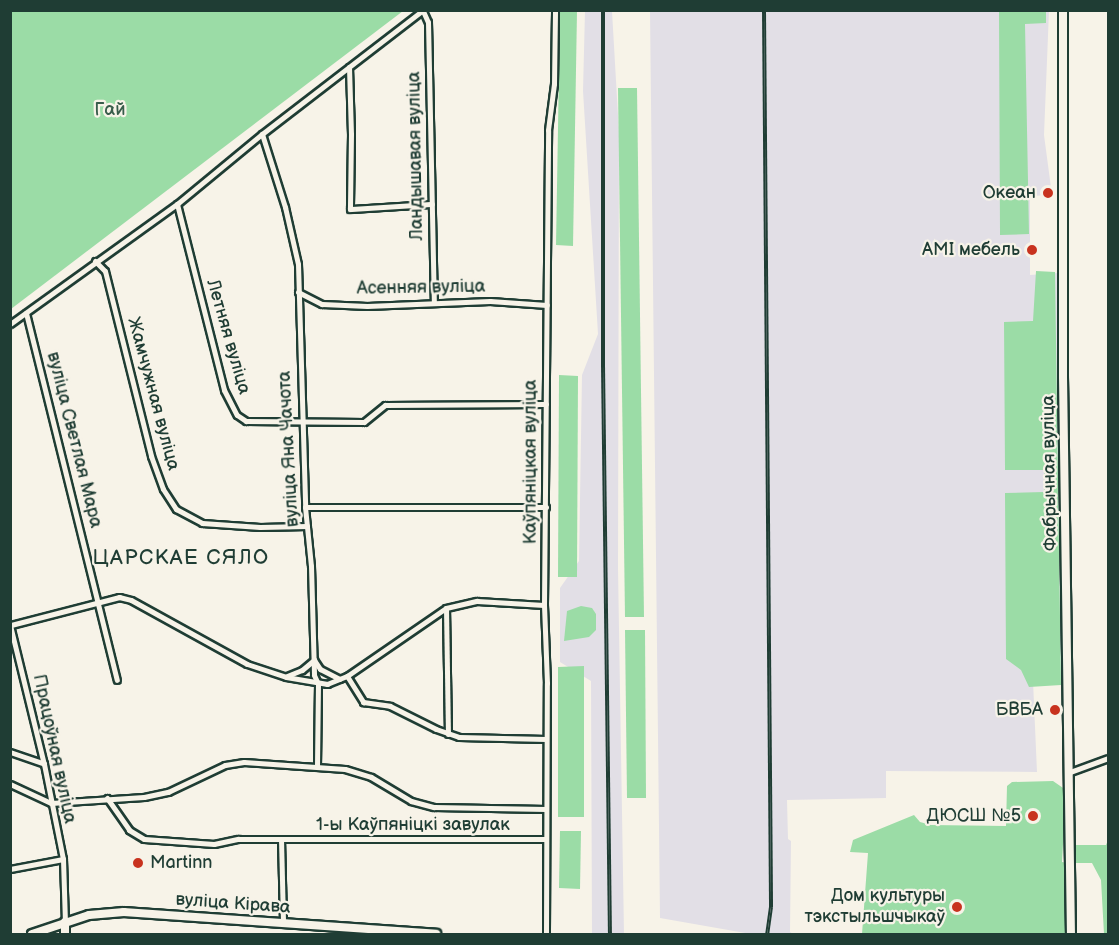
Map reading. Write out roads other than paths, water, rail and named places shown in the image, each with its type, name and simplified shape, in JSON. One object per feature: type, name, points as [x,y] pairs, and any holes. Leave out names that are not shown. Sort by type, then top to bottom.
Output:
[{"type":"main road","name":"Фабрычная вуліца","points":[[1063,10],[1063,377],[1071,934]]},
{"type":"main road","name":"вуліца Кірава","points":[[32,934],[89,915],[124,912],[283,921],[436,934]]},
{"type":"main road","points":[[65,922],[65,934]]},
{"type":"street","name":"Каўпяніцкая вуліца","points":[[546,934],[544,605],[548,130],[554,84],[555,10]]},
{"type":"street","points":[[10,324],[177,204],[262,134],[423,11]]},
{"type":"street","name":"Ландышавая вуліца","points":[[423,11],[428,22],[434,302]]},
{"type":"street","points":[[349,67],[350,208],[432,204]]},
{"type":"street","name":"вуліца Яна Чачота","points":[[262,134],[285,207],[298,264],[304,507],[315,660],[314,675],[318,684],[317,766]]},
{"type":"street","name":"Летняя вуліца","points":[[177,204],[229,402],[237,415],[246,421],[364,422],[385,405],[546,404]]},
{"type":"street","name":"Жамчужная вуліца","points":[[95,261],[105,271],[151,456],[162,489],[176,508],[202,523],[260,527],[307,526]]},
{"type":"street","name":"Асенняя вуліца","points":[[298,292],[322,304],[367,306],[490,301],[547,305]]},
{"type":"street","name":"вуліца Светлая Мара","points":[[26,313],[100,603],[117,680]]},
{"type":"street","points":[[304,507],[546,507]]},
{"type":"street","points":[[11,625],[119,597],[131,600],[247,664],[286,677],[318,684],[347,676],[446,608],[477,601],[544,605]]},
{"type":"street","points":[[446,608],[448,734]]},
{"type":"street","name":"Працоўная вуліца","points":[[11,625],[45,764],[63,859],[66,880],[65,922]]},
{"type":"street","points":[[286,677],[302,670],[315,660],[320,669],[340,679]]},
{"type":"street","points":[[347,676],[359,700],[390,706],[459,738],[546,739]]},
{"type":"street","points":[[10,752],[45,764]]},
{"type":"street","points":[[1070,772],[1108,758]]},
{"type":"street","name":"1-ы Каўпяніцкі завулак","points":[[51,803],[144,797],[168,792],[225,765],[244,762],[345,769],[371,777],[411,801],[434,807],[546,808]]},
{"type":"street","points":[[10,784],[51,803]]},
{"type":"street","name":"1-ы Каўпяніцкі завулак","points":[[107,798],[129,830],[144,839],[214,844],[238,839],[545,839]]},
{"type":"street","points":[[281,839],[283,921]]},
{"type":"street","points":[[10,869],[63,859]]},
{"type":"railway","points":[[603,10],[603,365],[610,934]]},
{"type":"railway","points":[[764,10],[771,907],[767,934]]},
{"type":"place","name":"Океан","points":[[1048,193]]},
{"type":"place","name":"AMI мебель","points":[[1032,250]]},
{"type":"place","name":"БВБА","points":[[1055,710]]},
{"type":"place","name":"ДЮСШ №5","points":[[1033,816]]},
{"type":"place","name":"Martinn","points":[[138,863]]},
{"type":"place","name":"Дом культуры тэкстыльшчыкаў","points":[[957,907]]},
{"type":"district","name":"ЦАРСКАЕ СЯЛО","points":[[181,558]]},
{"type":"park label","name":"Гай","points":[[110,110]]}]
